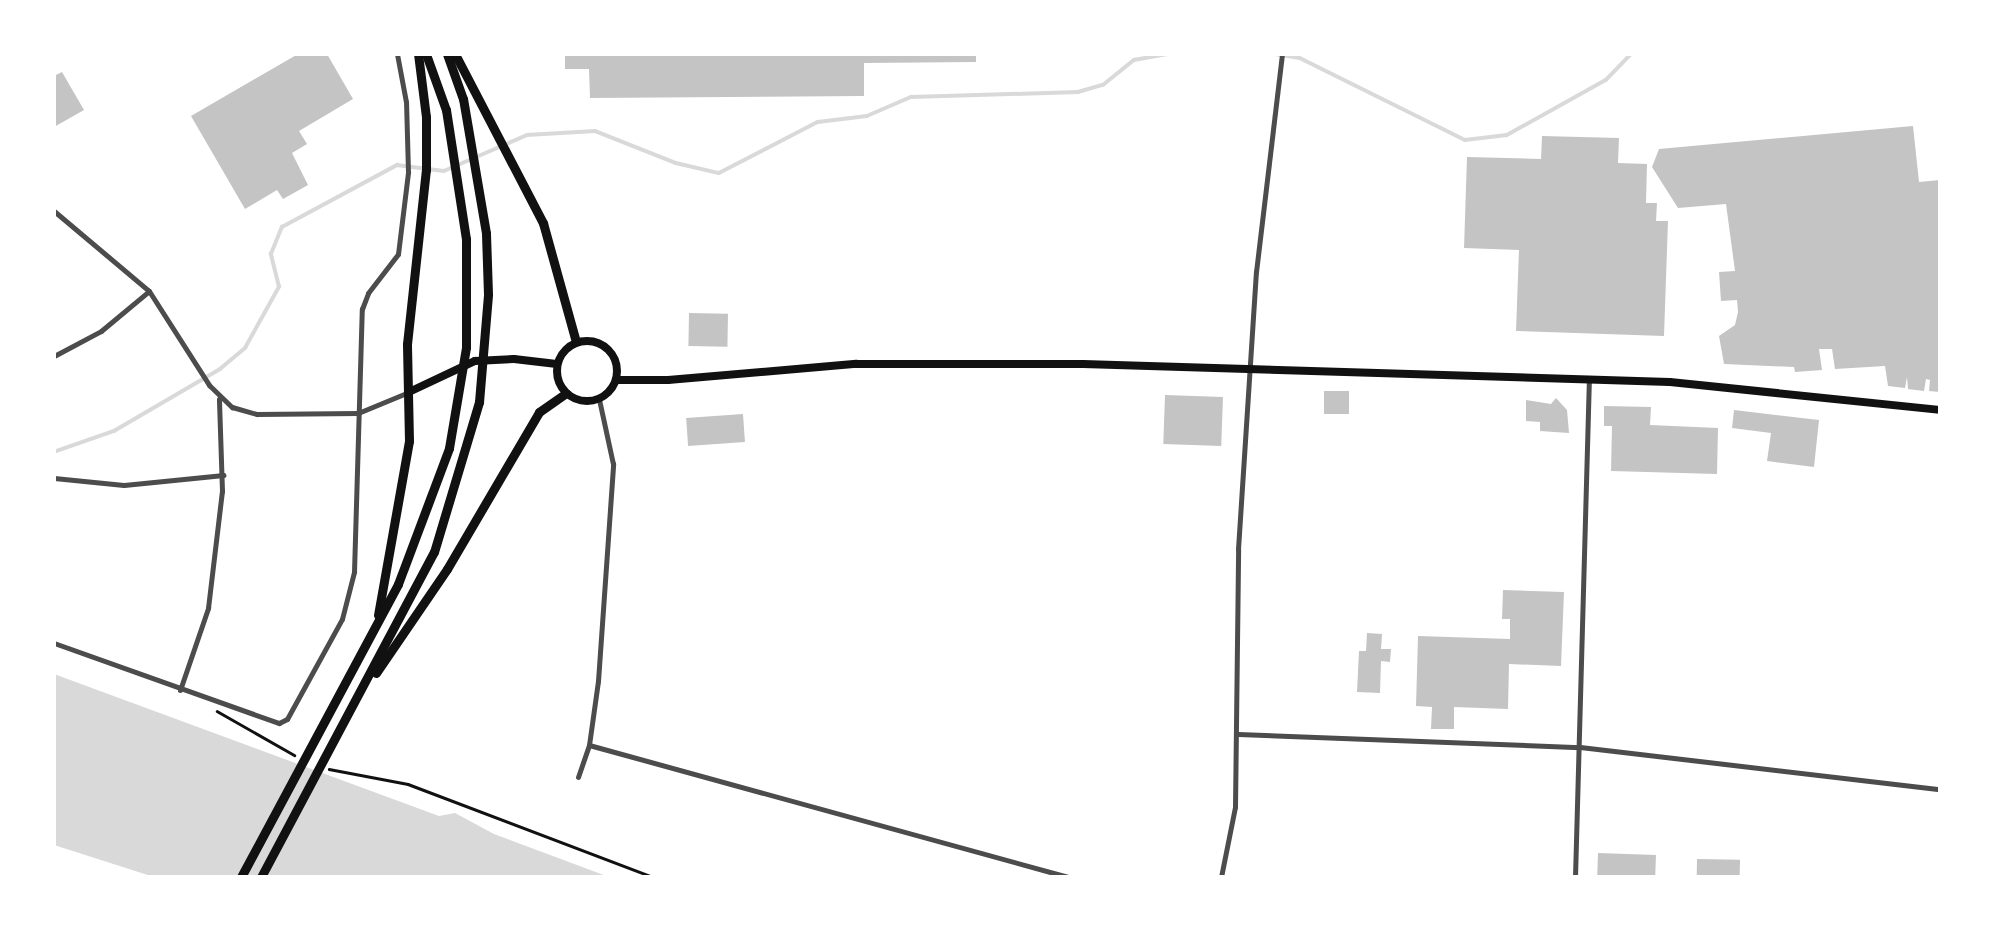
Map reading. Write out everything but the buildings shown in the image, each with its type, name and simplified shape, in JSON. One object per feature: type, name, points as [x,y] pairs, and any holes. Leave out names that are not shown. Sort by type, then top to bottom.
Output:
[{"type":"main road","points":[[376,625],[402,494],[409,391],[407,344],[426,170],[426,117],[418,54]]},
{"type":"main road","points":[[241,877],[398,584],[436,492],[458,402],[469,294],[466,239],[446,110],[426,54]]},
{"type":"main road","points":[[261,877],[434,552],[479,402],[488,294],[486,233],[463,99],[447,54]]},
{"type":"main road","points":[[455,54],[543,223],[576,342]]},
{"type":"main road","points":[[576,342],[599,342],[609,349],[618,369],[617,380],[599,399],[577,400],[566,393],[557,375],[557,364],[576,342]]},
{"type":"main road","points":[[409,391],[475,361],[514,359],[557,364]]},
{"type":"main road","points":[[617,380],[956,362],[1589,378],[1695,384],[1940,410]]},
{"type":"main road","points":[[351,709],[447,569],[539,412],[566,393]]},
{"type":"street","points":[[54,643],[279,723],[287,719],[342,618],[354,572],[362,309],[368,293],[398,254],[408,172],[406,102],[397,54]]},
{"type":"street","points":[[1221,877],[1235,807],[1238,734],[1238,549],[1256,272],[1282,54]]},
{"type":"street","points":[[54,211],[149,291],[219,399],[223,475],[208,608],[180,690]]},
{"type":"street","points":[[54,356],[101,331],[149,291]]},
{"type":"street","points":[[1575,877],[1589,378]]},
{"type":"street","points":[[219,399],[257,414],[358,413],[409,391]]},
{"type":"street","points":[[578,777],[589,745],[598,681],[613,464],[599,399]]},
{"type":"street","points":[[54,478],[124,485],[223,475]]},
{"type":"street","points":[[1238,734],[1580,747],[1940,789]]},
{"type":"street","points":[[589,745],[1067,877]]},
{"type":"path","points":[[250,730],[299,757]]},
{"type":"path","points":[[321,766],[419,788],[653,877]]},
{"type":"shaded area","points":[[54,674],[439,816],[455,813],[494,834],[609,877],[154,877],[54,845]]},
{"type":"waterway","points":[[54,452],[114,431],[220,369],[245,348],[279,287],[271,254],[282,227],[397,165],[444,171],[527,135],[595,131],[676,163],[719,173],[818,122],[867,116],[911,97],[1078,92],[1103,85],[1134,60],[1168,54]]},
{"type":"waterway","points":[[1275,54],[1300,58],[1465,140],[1507,135],[1606,80],[1631,54]]}]
